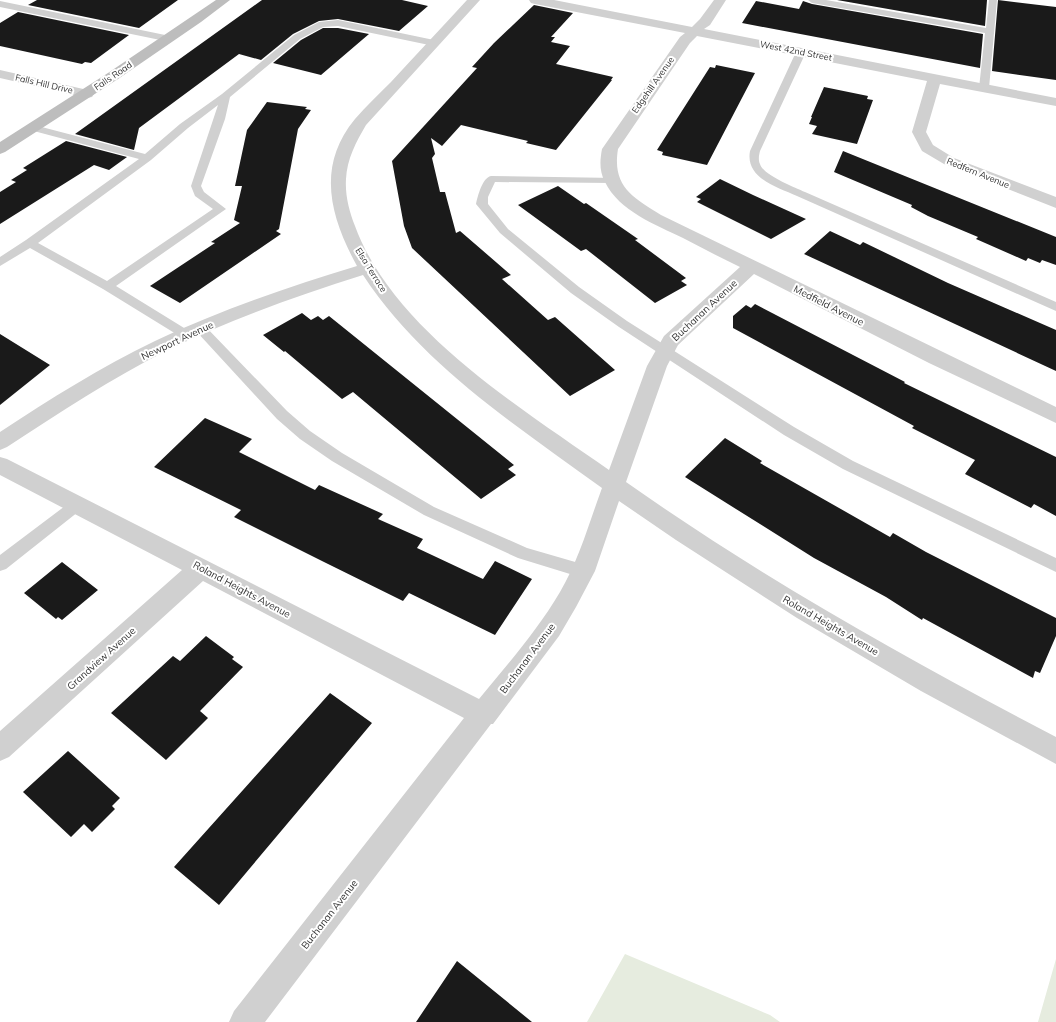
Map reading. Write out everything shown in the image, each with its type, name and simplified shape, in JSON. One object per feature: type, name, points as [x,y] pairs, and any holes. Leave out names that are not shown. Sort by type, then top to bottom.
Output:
[{"type":"main road","name":"Falls Road","points":[[0,149],[170,39],[224,0]]},
{"type":"street","name":"Elsa Terrace","points":[[474,0],[360,123],[350,139],[342,156],[338,175],[338,197],[344,220],[368,268],[398,310],[419,333],[452,363],[511,410],[614,486]]},
{"type":"street","name":"West 42nd Street","points":[[535,0],[1056,102]]},
{"type":"street","name":"Edgehill Avenue","points":[[612,180],[608,168],[610,149],[685,40],[705,22],[720,0]]},
{"type":"street","name":"Falls Hill Drive","points":[[0,74],[87,94]]},
{"type":"street","name":"Redfern Avenue","points":[[935,78],[918,132],[927,148],[949,162],[1056,204]]},
{"type":"street","name":"Medfield Avenue","points":[[612,180],[617,190],[639,209],[936,358],[1056,416]]},
{"type":"street","name":"Buchanan Avenue","points":[[245,1022],[550,628],[568,600],[583,571],[657,366],[665,351],[678,333],[752,266]]},
{"type":"street","name":"Newport Avenue","points":[[0,442],[97,379],[192,331],[275,298],[368,268]]},
{"type":"street","name":"Roland Heights Avenue","points":[[0,464],[484,715]]},
{"type":"street","name":"Roland Heights Avenue","points":[[614,486],[734,566],[795,604],[877,652],[1056,751]]},
{"type":"street","name":"Grandview Avenue","points":[[0,748],[202,568]]},
{"type":"lane","points":[[812,0],[989,32]]},
{"type":"lane","points":[[984,88],[993,0]]},
{"type":"lane","points":[[0,4],[170,39]]},
{"type":"lane","points":[[0,262],[30,243],[147,158],[184,126],[225,96],[297,37],[310,29],[322,24],[338,23],[434,42]]},
{"type":"lane","points":[[802,52],[755,151],[753,159],[756,166],[770,178],[801,194],[1056,307]]},
{"type":"lane","points":[[107,286],[220,209],[199,194],[196,186],[207,152],[223,112],[225,96]]},
{"type":"lane","points":[[34,128],[147,158]]},
{"type":"lane","points":[[612,180],[491,179],[483,197],[482,204],[489,215],[504,231],[551,271],[622,324],[789,431],[848,465],[1056,565]]},
{"type":"lane","points":[[30,243],[192,331],[305,435],[337,457],[382,484],[436,514],[523,552],[583,571]]},
{"type":"lane","points":[[0,564],[78,504]]},
{"type":"shaded area","points":[[625,954],[770,1015],[780,1022],[587,1022]]},
{"type":"shaded area","points":[[1056,959],[1056,1022],[1038,1022]]},
{"type":"building","points":[[37,0],[178,0],[139,28],[28,5]]},
{"type":"building","points":[[262,0],[402,0],[428,6],[399,31],[338,19],[319,21],[293,34],[261,60],[239,54],[139,128],[134,150],[75,134]]},
{"type":"building","points":[[837,0],[987,0],[985,26]]},
{"type":"building","points":[[998,0],[1056,7],[1056,80],[992,71]]},
{"type":"building","points":[[756,1],[799,9],[803,1],[812,4],[983,34],[980,68],[742,23]]},
{"type":"building","points":[[534,5],[573,13],[551,37],[555,37],[551,42],[570,46],[556,64],[613,77],[612,80],[556,150],[526,143],[528,141],[461,125],[442,146],[431,138],[435,154],[432,158],[440,192],[445,192],[456,233],[460,231],[511,275],[502,279],[548,320],[555,317],[615,370],[570,396],[412,248],[404,226],[392,161],[477,68],[472,67],[494,43]]},
{"type":"building","points":[[18,12],[129,35],[91,63],[85,62],[82,64],[0,46],[0,23]]},
{"type":"building","points":[[323,28],[338,28],[369,34],[321,75],[273,63],[301,40]]},
{"type":"building","points":[[716,65],[755,73],[707,165],[662,155],[663,152],[657,150],[710,67],[715,68]]},
{"type":"building","points":[[824,87],[868,96],[867,99],[873,100],[857,144],[812,134],[817,126],[809,124]]},
{"type":"building","points":[[267,102],[307,107],[305,109],[311,110],[298,129],[279,229],[276,231],[281,234],[180,303],[150,286],[215,243],[211,242],[240,223],[234,220],[242,186],[235,186],[247,130]]},
{"type":"building","points":[[66,141],[127,157],[109,170],[94,165],[0,224],[0,192],[16,182],[11,180],[27,170],[23,168]]},
{"type":"building","points":[[843,151],[1056,237],[1056,265],[1042,260],[1040,263],[1028,258],[1026,261],[976,239],[978,237],[928,216],[911,207],[912,205],[834,172]]},
{"type":"building","points":[[720,179],[806,219],[771,239],[697,202],[701,199],[696,197]]},
{"type":"building","points":[[558,186],[584,204],[586,203],[638,239],[635,240],[686,278],[681,281],[687,285],[655,303],[586,249],[581,251],[518,205]]},
{"type":"building","points":[[830,231],[860,245],[863,242],[948,283],[1056,330],[1056,371],[804,254]]},
{"type":"building","points":[[755,304],[905,382],[904,383],[1056,457],[1056,516],[1034,504],[1031,508],[965,474],[975,460],[912,428],[914,426],[733,328],[733,316],[746,305],[751,308]]},
{"type":"building","points":[[302,313],[311,320],[318,316],[323,320],[329,316],[514,465],[508,469],[516,475],[481,499],[353,392],[342,399],[285,351],[284,352],[263,335]]},
{"type":"building","points":[[0,334],[50,365],[0,405]]},
{"type":"building","points":[[205,418],[252,439],[239,452],[315,490],[319,485],[383,514],[378,519],[423,539],[417,548],[483,579],[495,561],[532,579],[495,635],[409,593],[403,601],[234,517],[241,510],[154,467]]},
{"type":"building","points":[[725,438],[762,461],[760,463],[890,537],[893,533],[926,552],[1056,618],[1056,636],[1040,673],[1035,671],[1033,678],[923,618],[922,620],[886,597],[814,558],[685,477]]},
{"type":"building","points":[[62,562],[98,590],[62,620],[58,617],[56,619],[24,593]]},
{"type":"building","points":[[206,636],[234,657],[232,659],[243,667],[200,711],[208,718],[166,760],[111,713],[173,656],[180,661]]},
{"type":"building","points":[[330,693],[372,723],[219,905],[174,867]]},
{"type":"building","points":[[68,751],[120,798],[112,806],[115,809],[92,832],[84,824],[71,837],[23,792]]},
{"type":"building","points":[[457,961],[532,1022],[416,1022]]}]
